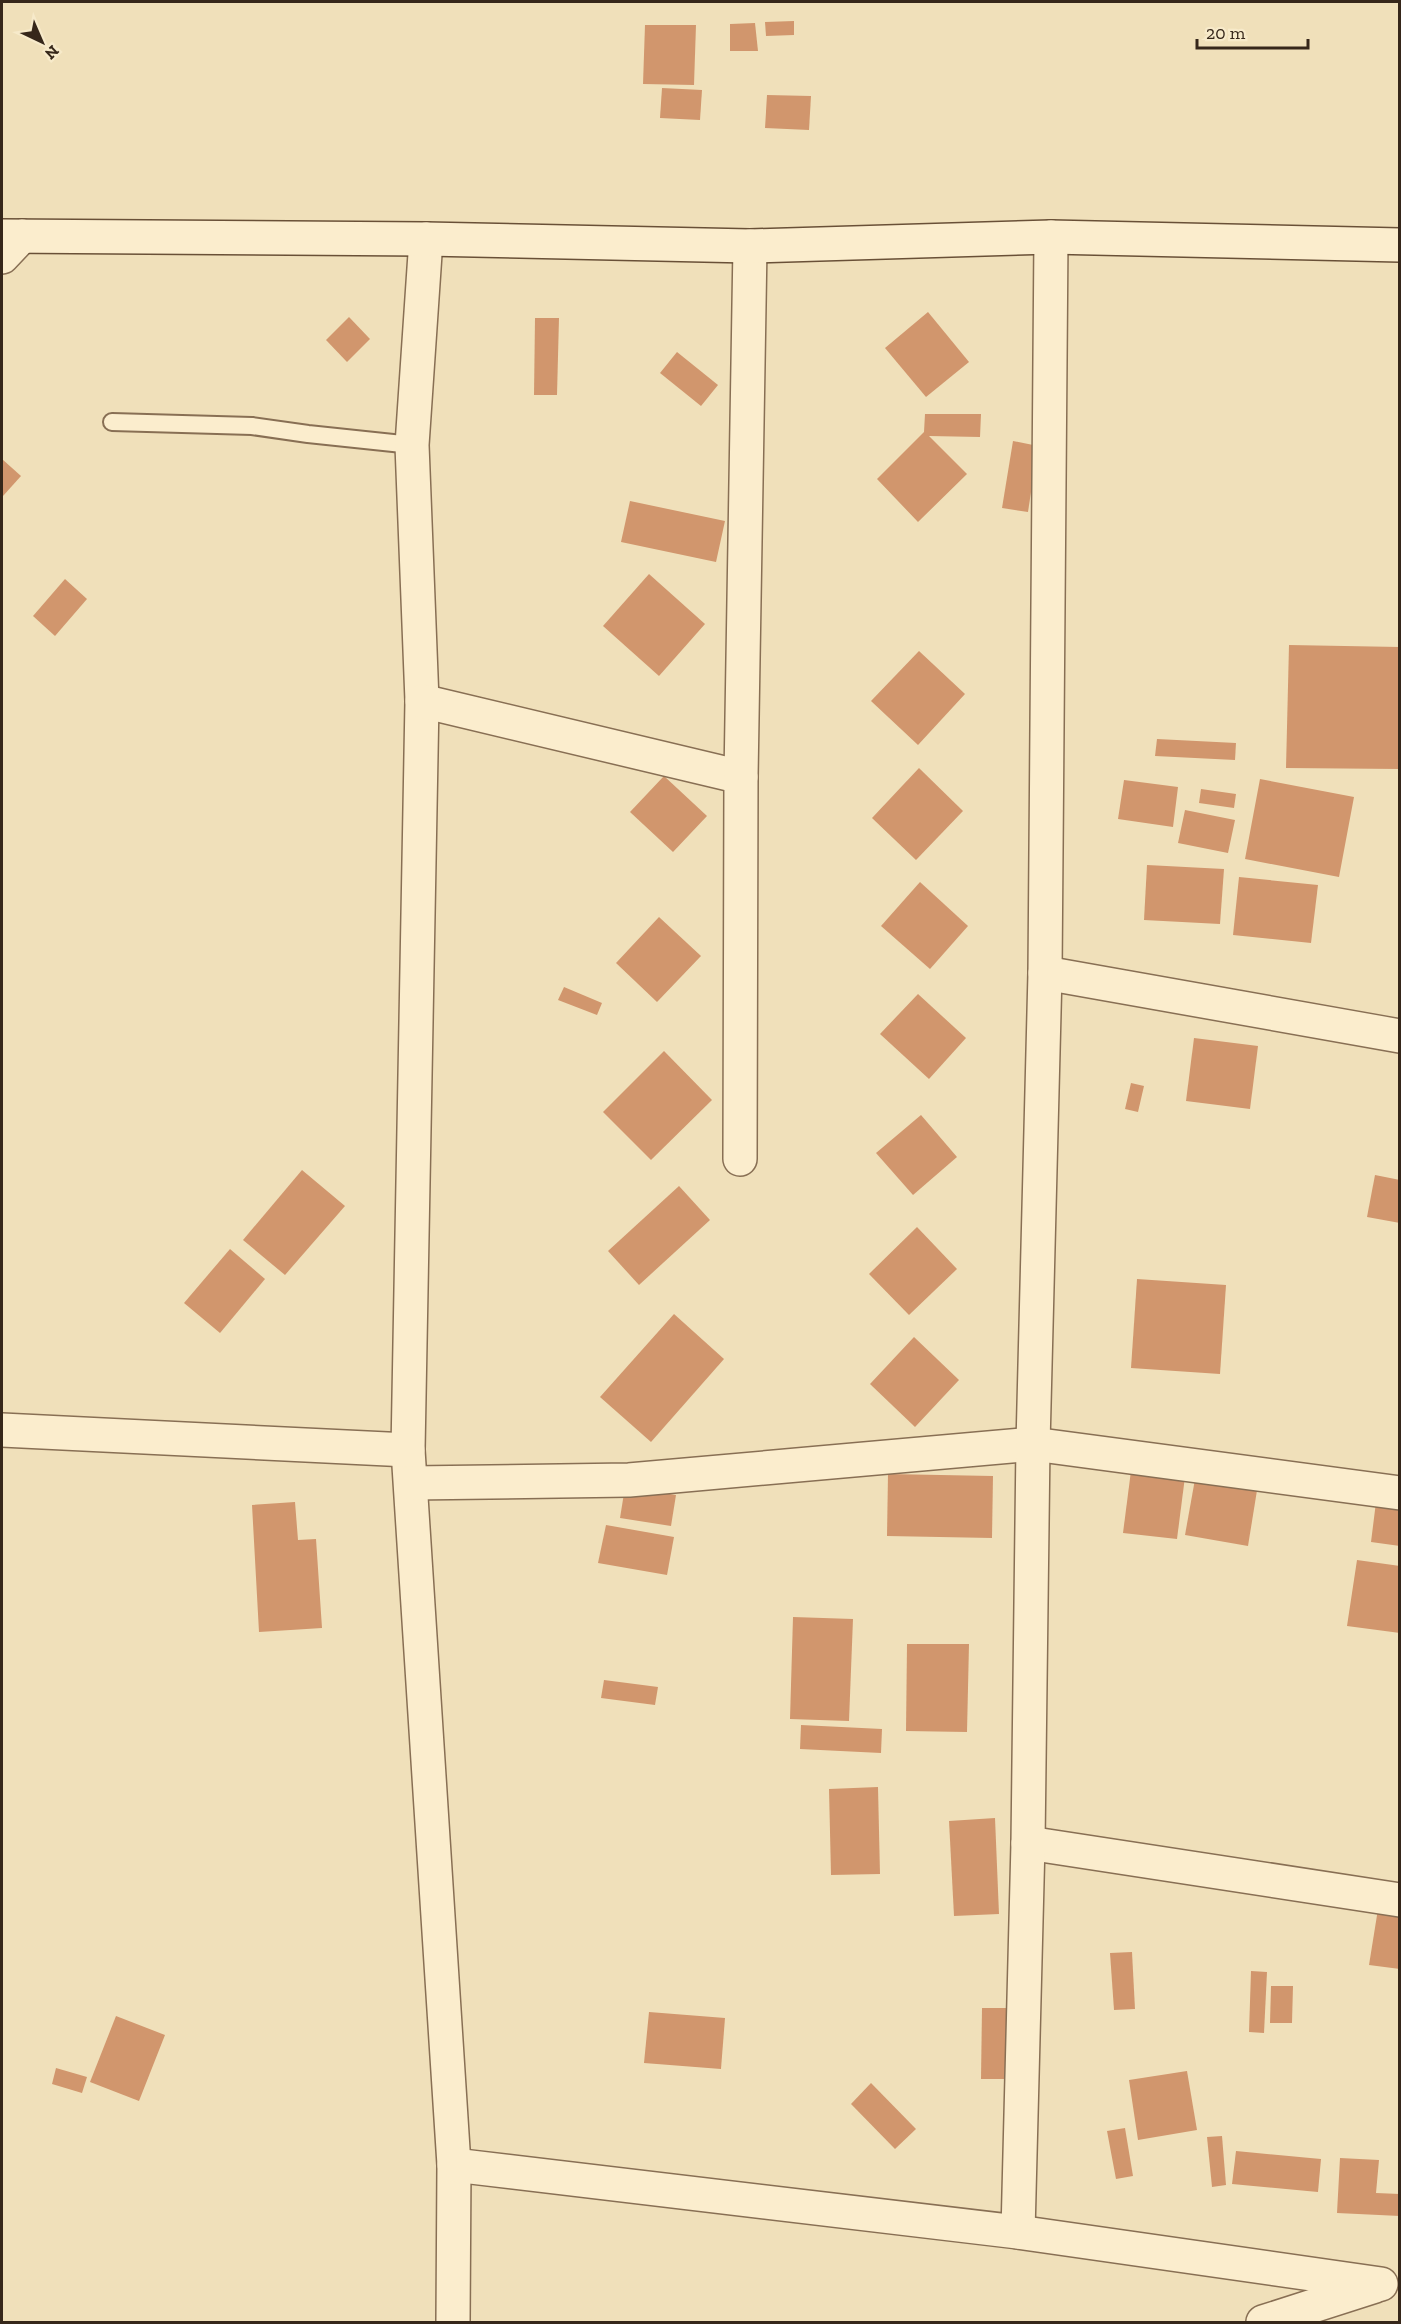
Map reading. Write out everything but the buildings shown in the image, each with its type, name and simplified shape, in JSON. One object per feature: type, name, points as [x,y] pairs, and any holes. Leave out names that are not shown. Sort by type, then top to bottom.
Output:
[{"type":"street","points":[[8,243],[426,239],[750,246],[1051,237],[1400,245]]},
{"type":"street","points":[[1018,2232],[1028,1843],[1033,1444],[1045,973],[1051,237]]},
{"type":"street","points":[[426,239],[412,445],[422,701],[408,1450],[454,2164],[453,2322]]},
{"type":"street","points":[[740,1159],[741,777],[750,246]]},
{"type":"street","points":[[422,701],[741,777]]},
{"type":"street","points":[[1045,973],[1400,1036]]},
{"type":"street","points":[[2,1430],[408,1450]]},
{"type":"street","points":[[411,1483],[629,1480],[1033,1444],[1400,1493]]},
{"type":"street","points":[[1028,1843],[1400,1900]]},
{"type":"street","points":[[454,2164],[1018,2232],[1390,2285]]},
{"type":"street","points":[[1263,2322],[1390,2285]]},
{"type":"lane","points":[[112,422],[252,426],[412,445]]}]
